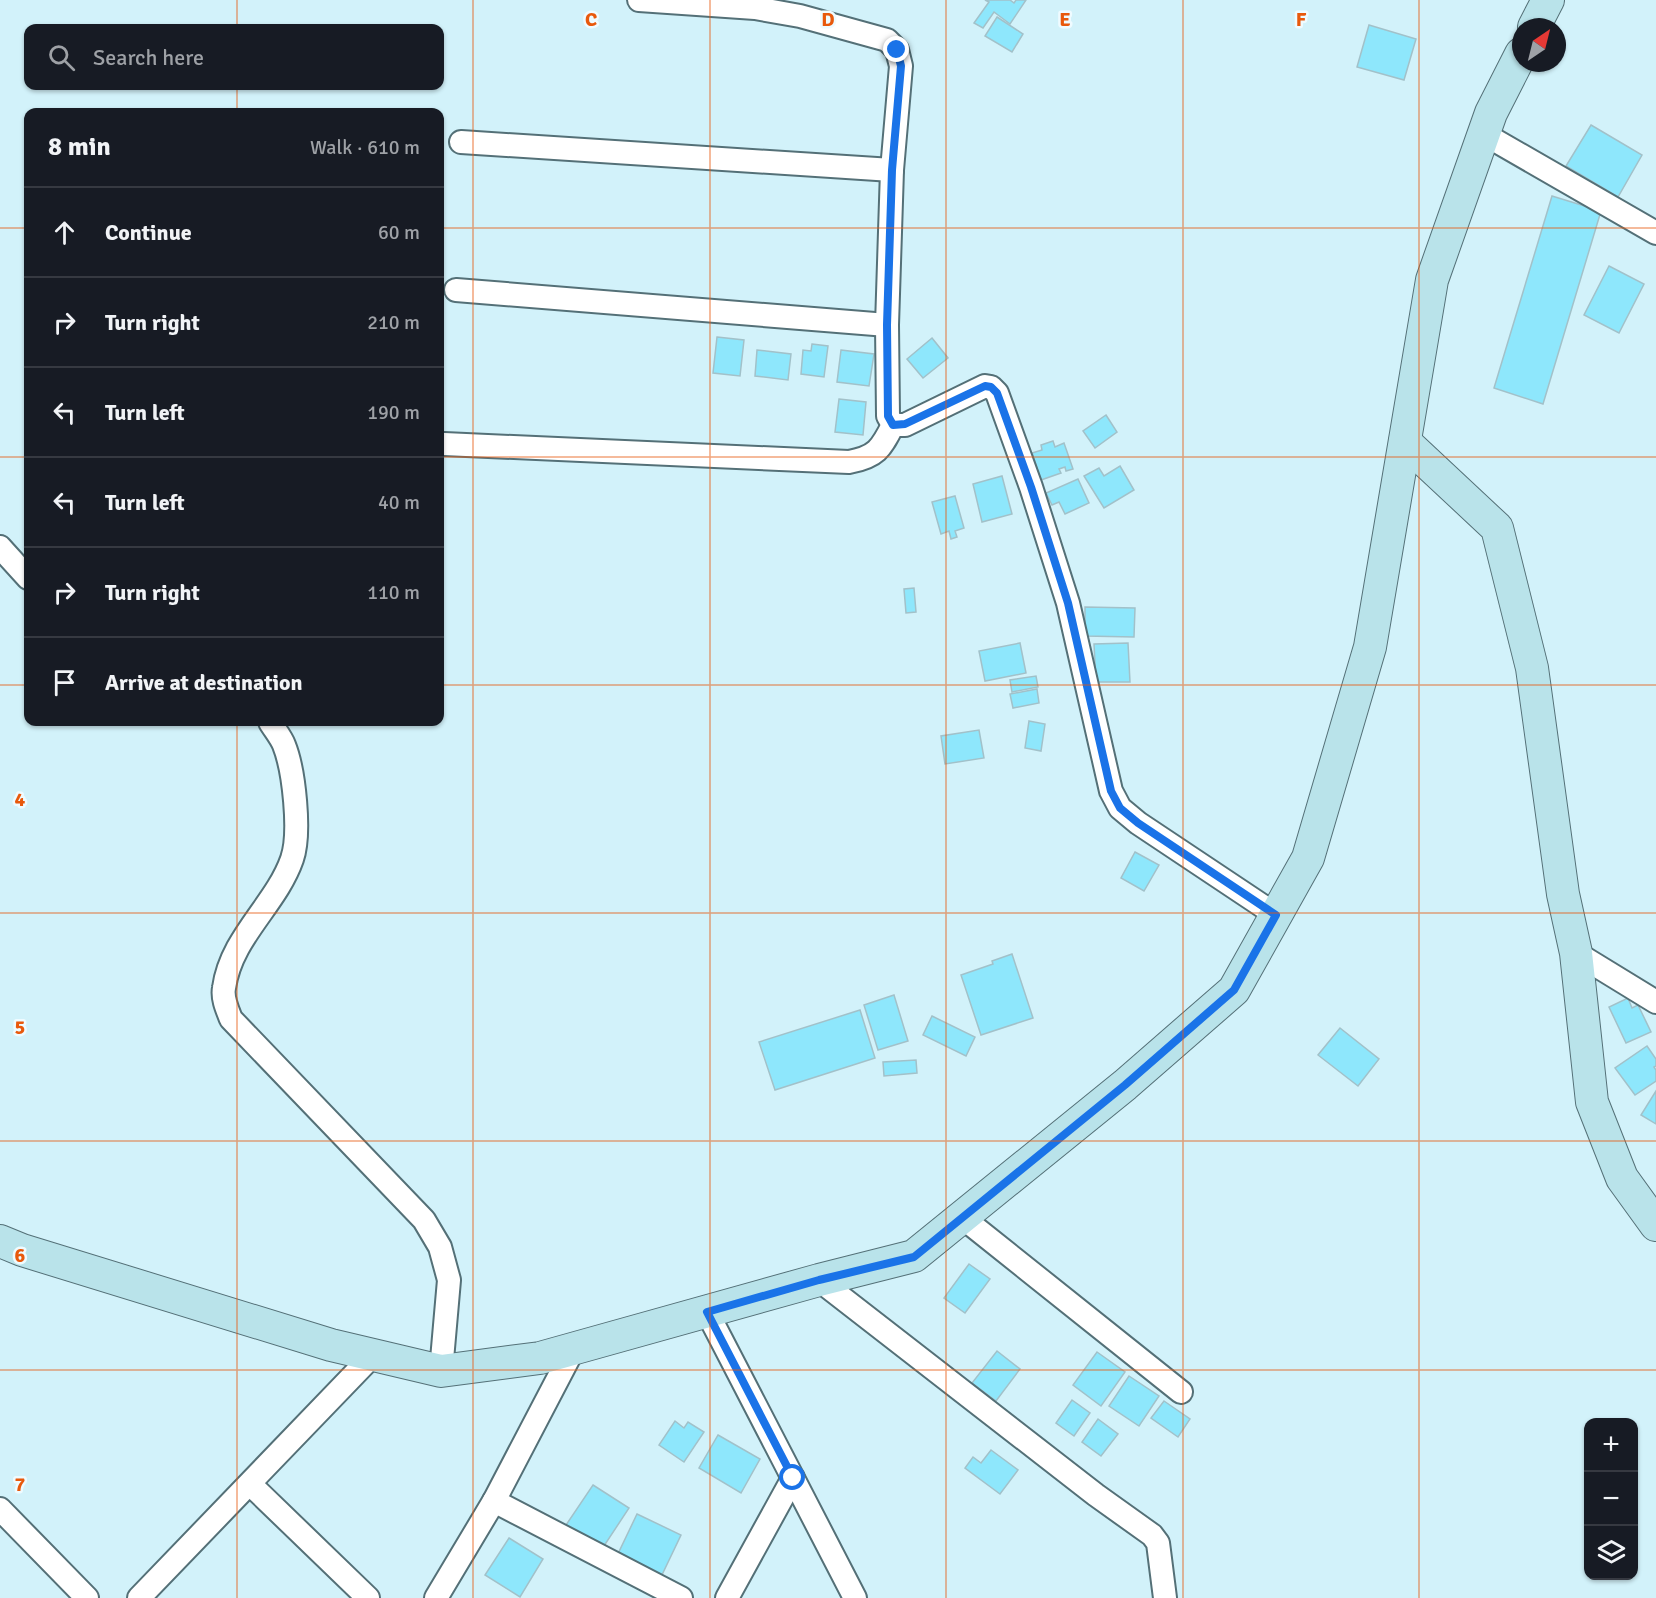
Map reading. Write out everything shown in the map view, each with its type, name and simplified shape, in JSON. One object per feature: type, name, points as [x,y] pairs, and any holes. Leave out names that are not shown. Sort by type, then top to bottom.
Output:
[{"type":"main road","points":[[1539,18],[1548,0]]},
{"type":"main road","points":[[0,1241],[22,1250],[319,1342],[441,1371],[540,1358],[819,1280],[914,1257],[1125,1085],[1234,990],[1308,858],[1370,646],[1432,280],[1491,113],[1512,72]]},
{"type":"main road","points":[[1405,442],[1497,528],[1532,668],[1563,894],[1576,953],[1592,1102],[1622,1178],[1656,1225]]},
{"type":"street","points":[[639,0],[755,8],[800,16],[887,40],[897,50],[901,66],[892,170],[887,325],[888,416],[893,425]]},
{"type":"street","points":[[1484,134],[1656,232]]},
{"type":"street","points":[[461,142],[892,170]]},
{"type":"street","points":[[456,290],[887,325]]},
{"type":"street","points":[[893,425],[905,424],[985,386],[991,387],[997,393],[1031,487],[1068,603],[1111,791],[1120,808],[1138,823],[1276,915]]},
{"type":"street","points":[[444,444],[849,462],[875,453],[885,442],[893,425]]},
{"type":"street","points":[[0,547],[24,574]]},
{"type":"street","points":[[273,726],[284,743],[291,768],[296,828],[293,857],[281,883],[238,945],[224,989],[225,1005],[231,1019],[424,1220],[440,1247],[449,1280],[441,1371]]},
{"type":"street","points":[[1576,953],[1656,1002]]},
{"type":"street","points":[[963,1218],[1181,1392]]},
{"type":"street","points":[[819,1280],[1096,1495],[1152,1535],[1158,1543],[1165,1598]]},
{"type":"street","points":[[707,1312],[855,1598]]},
{"type":"street","points":[[436,1598],[494,1501],[574,1348]]},
{"type":"street","points":[[139,1598],[373,1355]]},
{"type":"street","points":[[727,1598],[793,1478]]},
{"type":"street","points":[[250,1484],[368,1598]]},
{"type":"street","points":[[494,1501],[681,1598]]},
{"type":"street","points":[[0,1509],[87,1598]]},
{"type":"building","points":[[985,0],[1010,0],[1014,3],[1016,0],[1026,0],[1010,24],[994,12],[983,28],[974,23],[989,2]]},
{"type":"building","points":[[997,17],[1023,34],[1012,52],[985,36]]},
{"type":"building","points":[[1369,25],[1416,39],[1404,80],[1357,67]]},
{"type":"building","points":[[1591,125],[1642,155],[1618,197],[1566,166]]},
{"type":"building","points":[[1552,196],[1601,211],[1543,404],[1494,388]]},
{"type":"building","points":[[1609,266],[1644,284],[1619,333],[1584,315]]},
{"type":"building","points":[[717,337],[744,340],[740,376],[713,373]]},
{"type":"building","points":[[932,338],[948,358],[923,378],[907,359]]},
{"type":"building","points":[[812,344],[828,346],[824,377],[801,374],[803,350],[811,351]]},
{"type":"building","points":[[757,350],[791,354],[788,380],[755,376]]},
{"type":"building","points":[[841,350],[874,354],[869,386],[837,382]]},
{"type":"building","points":[[839,399],[866,402],[863,435],[835,432]]},
{"type":"building","points":[[1106,415],[1117,432],[1095,448],[1083,431]]},
{"type":"building","points":[[1053,441],[1055,447],[1064,443],[1073,469],[1066,471],[1065,467],[1059,469],[1061,473],[1041,480],[1032,453],[1042,450],[1041,445]]},
{"type":"building","points":[[1120,466],[1134,490],[1104,508],[1084,476],[1099,468],[1104,476]]},
{"type":"building","points":[[1002,476],[1012,514],[982,522],[973,484]]},
{"type":"building","points":[[1078,479],[1089,503],[1065,514],[1059,502],[1052,505],[1046,493]]},
{"type":"building","points":[[955,496],[964,528],[955,531],[957,537],[951,539],[949,531],[941,534],[932,502]]},
{"type":"building","points":[[914,588],[916,612],[906,613],[904,589]]},
{"type":"building","points":[[1085,607],[1135,608],[1134,637],[1085,636]]},
{"type":"building","points":[[1020,643],[1026,673],[985,681],[979,651]]},
{"type":"building","points":[[1128,643],[1130,682],[1096,682],[1094,644]]},
{"type":"building","points":[[1036,676],[1038,687],[1012,692],[1010,680]]},
{"type":"building","points":[[1037,689],[1039,703],[1013,708],[1010,694]]},
{"type":"building","points":[[1029,721],[1045,724],[1041,751],[1025,748]]},
{"type":"building","points":[[979,730],[984,758],[945,764],[941,736]]},
{"type":"building","points":[[1135,852],[1159,865],[1144,891],[1121,878]]},
{"type":"building","points":[[1012,954],[1033,1018],[981,1035],[961,975],[993,964],[992,961]]},
{"type":"building","points":[[894,995],[908,1041],[878,1050],[864,1005]]},
{"type":"building","points":[[1628,998],[1632,1008],[1638,1005],[1651,1032],[1626,1043],[1609,1007]]},
{"type":"building","points":[[860,1010],[875,1058],[775,1090],[759,1042]]},
{"type":"building","points":[[932,1016],[975,1037],[966,1056],[923,1035]]},
{"type":"building","points":[[1340,1028],[1379,1059],[1358,1086],[1318,1055]]},
{"type":"building","points":[[1647,1046],[1656,1059],[1654,1067],[1656,1081],[1635,1095],[1615,1068]]},
{"type":"building","points":[[916,1060],[917,1073],[884,1076],[883,1062]]},
{"type":"building","points":[[1656,1091],[1656,1124],[1641,1115]]},
{"type":"building","points":[[969,1264],[990,1279],[965,1313],[944,1298]]},
{"type":"building","points":[[997,1351],[1020,1369],[996,1401],[972,1383]]},
{"type":"building","points":[[1097,1352],[1125,1372],[1101,1406],[1073,1385]]},
{"type":"building","points":[[1129,1376],[1159,1396],[1139,1426],[1109,1406]]},
{"type":"building","points":[[1072,1400],[1090,1413],[1074,1436],[1056,1423]]},
{"type":"building","points":[[1164,1401],[1190,1419],[1178,1437],[1151,1418]]},
{"type":"building","points":[[1098,1419],[1118,1434],[1101,1456],[1082,1442]]},
{"type":"building","points":[[675,1421],[684,1428],[688,1422],[704,1432],[684,1462],[659,1445]]},
{"type":"building","points":[[718,1435],[760,1459],[741,1493],[699,1468]]},
{"type":"building","points":[[991,1450],[1018,1470],[1000,1494],[965,1468],[973,1457],[981,1463]]},
{"type":"building","points":[[593,1485],[629,1508],[600,1552],[564,1528]]},
{"type":"building","points":[[637,1514],[681,1535],[660,1579],[616,1558]]},
{"type":"building","points":[[509,1538],[543,1559],[520,1597],[485,1575]]},
{"type":"route","points":[[793,1478],[707,1312],[819,1280],[914,1257],[1125,1085],[1234,990],[1276,915],[1138,823],[1120,808],[1111,791],[1068,603],[1031,487],[997,393],[991,387],[985,386],[905,424],[893,425],[888,416],[887,325],[892,170],[901,66],[897,50]]}]
